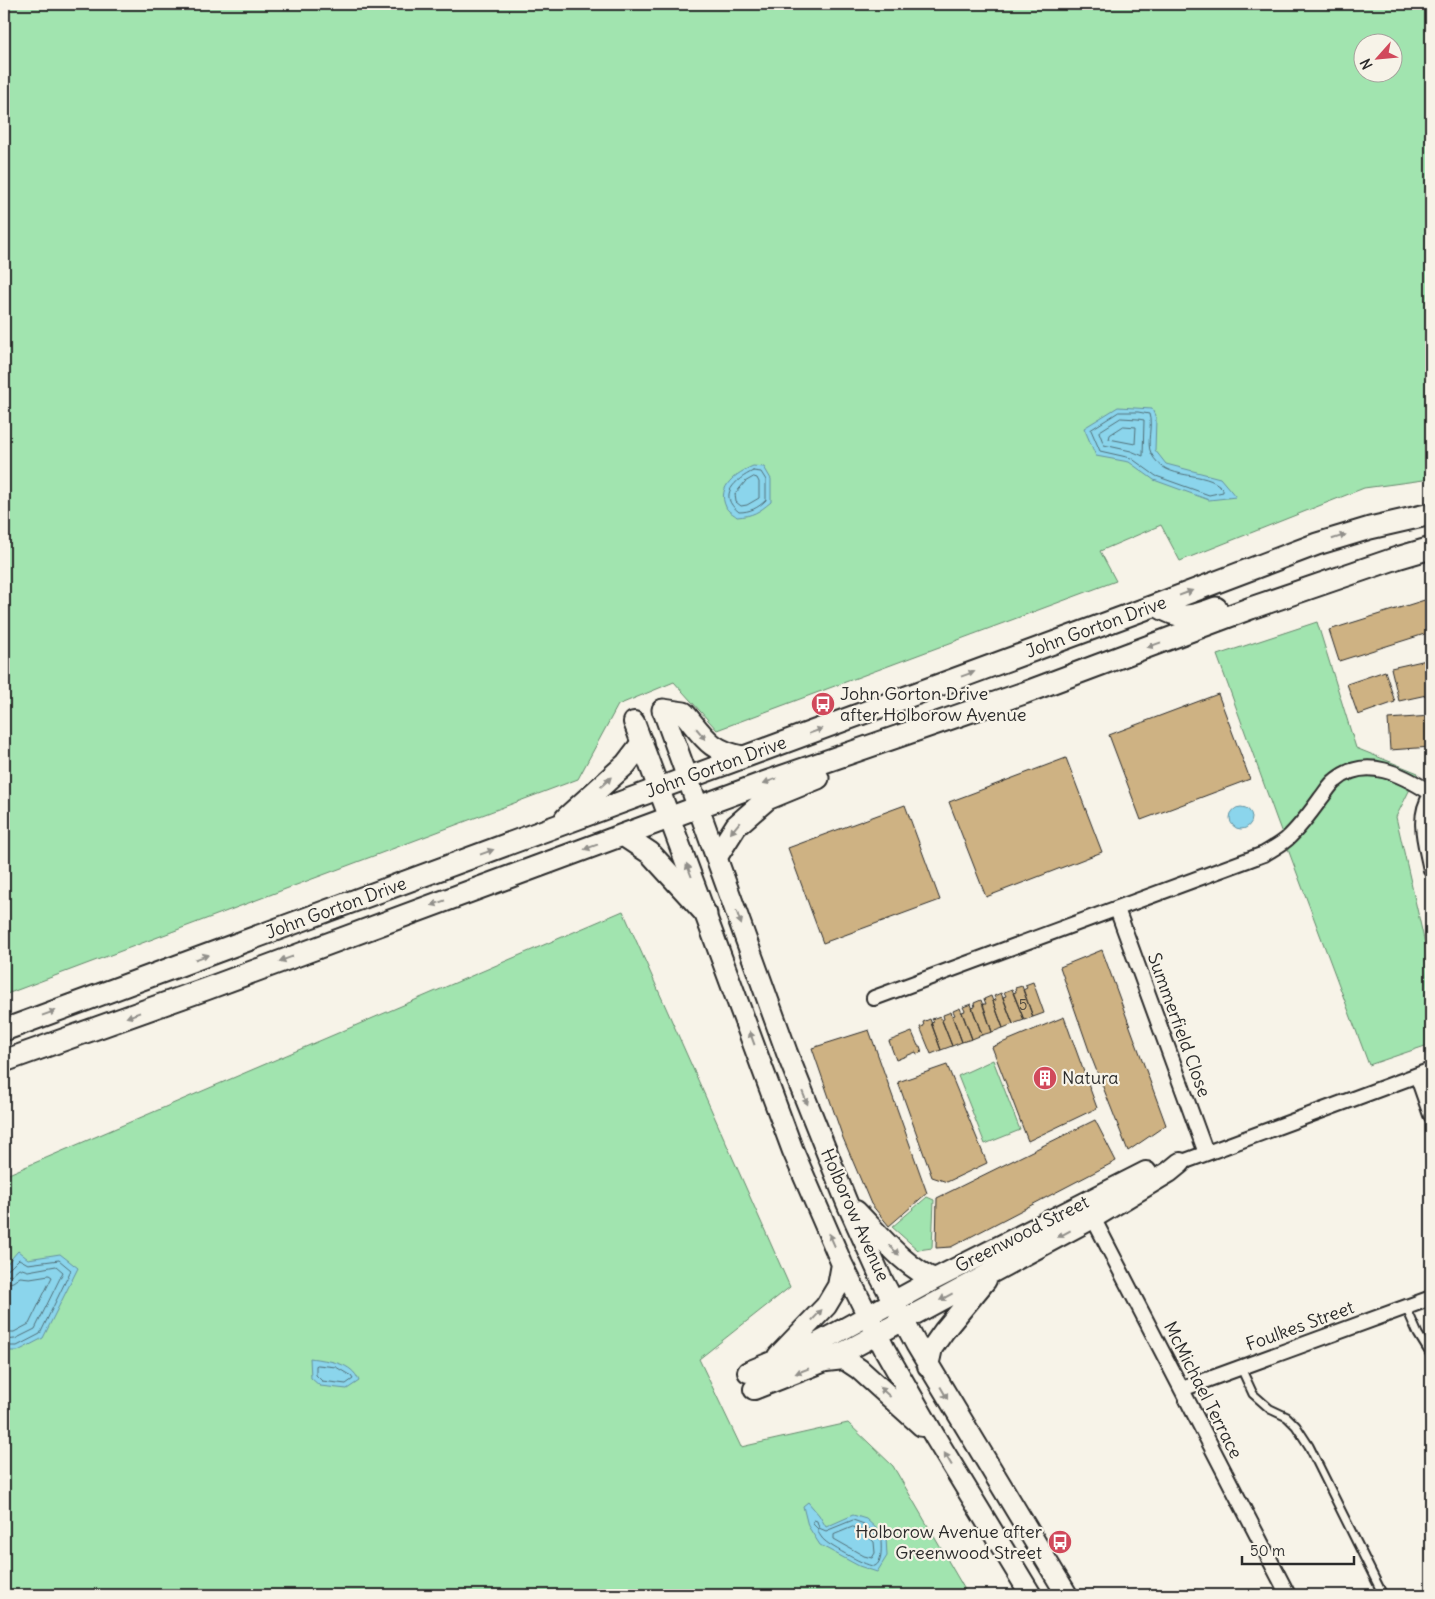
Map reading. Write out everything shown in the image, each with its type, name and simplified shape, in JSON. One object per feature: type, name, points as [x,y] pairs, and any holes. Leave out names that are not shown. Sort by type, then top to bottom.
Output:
[{"type":"main road","name":"John Gorton Drive","points":[[4,1030],[1317,544],[1370,528],[1431,514]]},
{"type":"main road","name":"John Gorton Drive","points":[[4,1061],[206,989],[699,807],[1024,693],[1251,608],[1431,548]]},
{"type":"main road","points":[[1156,605],[1167,612],[1183,617],[1207,612],[1379,550],[1397,558]]},
{"type":"main road","points":[[663,710],[684,713],[718,750],[743,757]]},
{"type":"main road","name":"Holborow Avenue","points":[[663,710],[787,1053],[847,1203],[894,1302],[928,1366],[1066,1595]]},
{"type":"main road","name":"Holborow Avenue","points":[[634,722],[793,1151],[842,1264],[877,1334],[935,1437],[1031,1595]]},
{"type":"main road","points":[[717,856],[736,826],[766,799],[860,761],[898,736]]},
{"type":"main road","points":[[556,826],[626,764],[642,743]]},
{"type":"main road","points":[[623,835],[650,853],[706,914]]},
{"type":"main road","name":"Greenwood Street","points":[[1089,1210],[992,1272],[826,1361],[751,1381],[772,1363],[818,1343],[934,1279],[1089,1210],[1169,1172],[1180,1163]]},
{"type":"main road","points":[[847,1203],[909,1265],[934,1279]]},
{"type":"main road","points":[[772,1363],[826,1306],[838,1286],[842,1264]]},
{"type":"main road","points":[[928,1366],[932,1348],[992,1272]]},
{"type":"main road","points":[[826,1361],[844,1358],[859,1369],[935,1437]]},
{"type":"street","points":[[874,998],[1264,854],[1286,840],[1304,821],[1335,780],[1351,770],[1363,767],[1375,768],[1410,779],[1431,794],[1422,816],[1431,870]]},
{"type":"street","name":"Summerfield Close","points":[[1117,909],[1206,1153]]},
{"type":"street","name":"Greenwood Street","points":[[1180,1163],[1431,1070]]},
{"type":"street","points":[[1416,1075],[1431,1116]]},
{"type":"street","name":"McMichael Terrace","points":[[1089,1210],[1288,1595]]},
{"type":"street","name":"Foulkes Street","points":[[1182,1389],[1431,1298]]},
{"type":"lane","points":[[1406,1307],[1418,1334],[1431,1354]]},
{"type":"lane","points":[[1241,1368],[1253,1394],[1270,1409],[1287,1417],[1296,1426],[1309,1446],[1383,1595]]},
{"type":"green space","points":[[4,4],[1431,4],[1431,479],[1364,488],[1180,561],[1161,525],[1100,551],[1116,581],[717,730],[674,682],[618,705],[578,779],[4,995]]},
{"type":"green space","points":[[1317,622],[1356,748],[1418,773],[1396,817],[1431,970],[1431,1044],[1369,1065],[1217,655]]},
{"type":"green space","points":[[623,911],[790,1287],[699,1359],[741,1447],[848,1423],[893,1466],[968,1595],[4,1595],[4,1176]]},
{"type":"green space","points":[[993,1060],[1020,1130],[985,1144],[958,1076]]},
{"type":"green space","points":[[927,1197],[934,1200],[932,1248],[918,1250],[892,1227]]},
{"type":"water","points":[[1118,407],[1152,409],[1156,418],[1155,450],[1166,464],[1220,478],[1236,497],[1209,500],[1154,480],[1129,462],[1096,456],[1084,428]]},
{"type":"water","points":[[753,466],[764,467],[771,479],[771,502],[756,513],[737,517],[727,508],[724,493],[730,481],[741,472]]},
{"type":"water","points":[[1241,807],[1249,810],[1252,818],[1249,826],[1241,829],[1233,826],[1230,818],[1233,810]]},
{"type":"water","points":[[18,1251],[28,1259],[60,1254],[78,1268],[43,1338],[18,1351],[4,1351],[4,1267]]},
{"type":"water","points":[[310,1358],[339,1363],[351,1370],[359,1381],[347,1389],[320,1386],[311,1378]]},
{"type":"water","points":[[808,1502],[826,1527],[853,1515],[866,1519],[886,1537],[887,1556],[877,1572],[859,1566],[820,1545],[808,1526],[803,1506]]},
{"type":"building","points":[[1431,598],[1431,632],[1339,661],[1329,630]]},
{"type":"building","points":[[1431,659],[1431,694],[1399,701],[1391,668]]},
{"type":"building","points":[[1385,671],[1395,702],[1358,715],[1347,684]]},
{"type":"building","points":[[1218,694],[1250,779],[1141,820],[1109,735]]},
{"type":"building","points":[[1431,716],[1431,747],[1390,750],[1388,719]]},
{"type":"building","points":[[1066,758],[1102,852],[986,897],[949,802]]},
{"type":"building","points":[[905,805],[940,900],[823,943],[788,848]]},
{"type":"building","points":[[1102,950],[1166,1125],[1128,1151],[1092,1059],[1060,967]]},
{"type":"building","points":[[1033,982],[1044,1013],[1033,1017],[1023,990],[1027,988],[1025,985]]},
{"type":"building","points":[[1022,986],[1033,1017],[1024,1020],[1013,993],[1016,992],[1015,988]]},
{"type":"building","points":[[1012,989],[1024,1020],[1013,1024],[1003,997],[1006,996],[1004,992]]},
{"type":"building","points":[[1001,993],[1013,1024],[1003,1028],[993,1001],[996,1000],[994,996]]},
{"type":"building","points":[[991,996],[1003,1028],[992,1032],[983,1004],[986,1004],[984,999]]},
{"type":"building","points":[[981,1000],[992,1032],[982,1035],[972,1008],[975,1007],[974,1003]]},
{"type":"building","points":[[971,1004],[982,1035],[972,1039],[962,1012],[965,1011],[963,1007]]},
{"type":"building","points":[[960,1008],[972,1039],[962,1042],[952,1016],[955,1015],[953,1011]]},
{"type":"building","points":[[951,1012],[962,1042],[952,1046],[942,1020],[944,1019],[943,1015]]},
{"type":"building","points":[[940,1016],[952,1046],[941,1050],[931,1023],[934,1022],[932,1019]]},
{"type":"building","name":"Natura","points":[[1064,1017],[1097,1108],[1028,1141],[992,1047]]},
{"type":"building","points":[[930,1019],[941,1050],[931,1054],[920,1027],[924,1026],[923,1022]]},
{"type":"building","points":[[869,1030],[927,1193],[889,1226],[871,1204],[843,1138],[812,1048]]},
{"type":"building","points":[[912,1032],[922,1052],[917,1054],[916,1052],[896,1060],[889,1041]]},
{"type":"building","points":[[947,1065],[987,1163],[947,1182],[932,1177],[898,1082]]},
{"type":"building","points":[[1095,1120],[1116,1161],[951,1247],[936,1248],[937,1198]]},
{"type":"place","name":"John Gorton Drive after Holborow Avenue","points":[[823,704]]},
{"type":"place","name":"Natura","points":[[1045,1078]]},
{"type":"place","name":"Holborow Avenue after Greenwood Street","points":[[1060,1542]]}]
